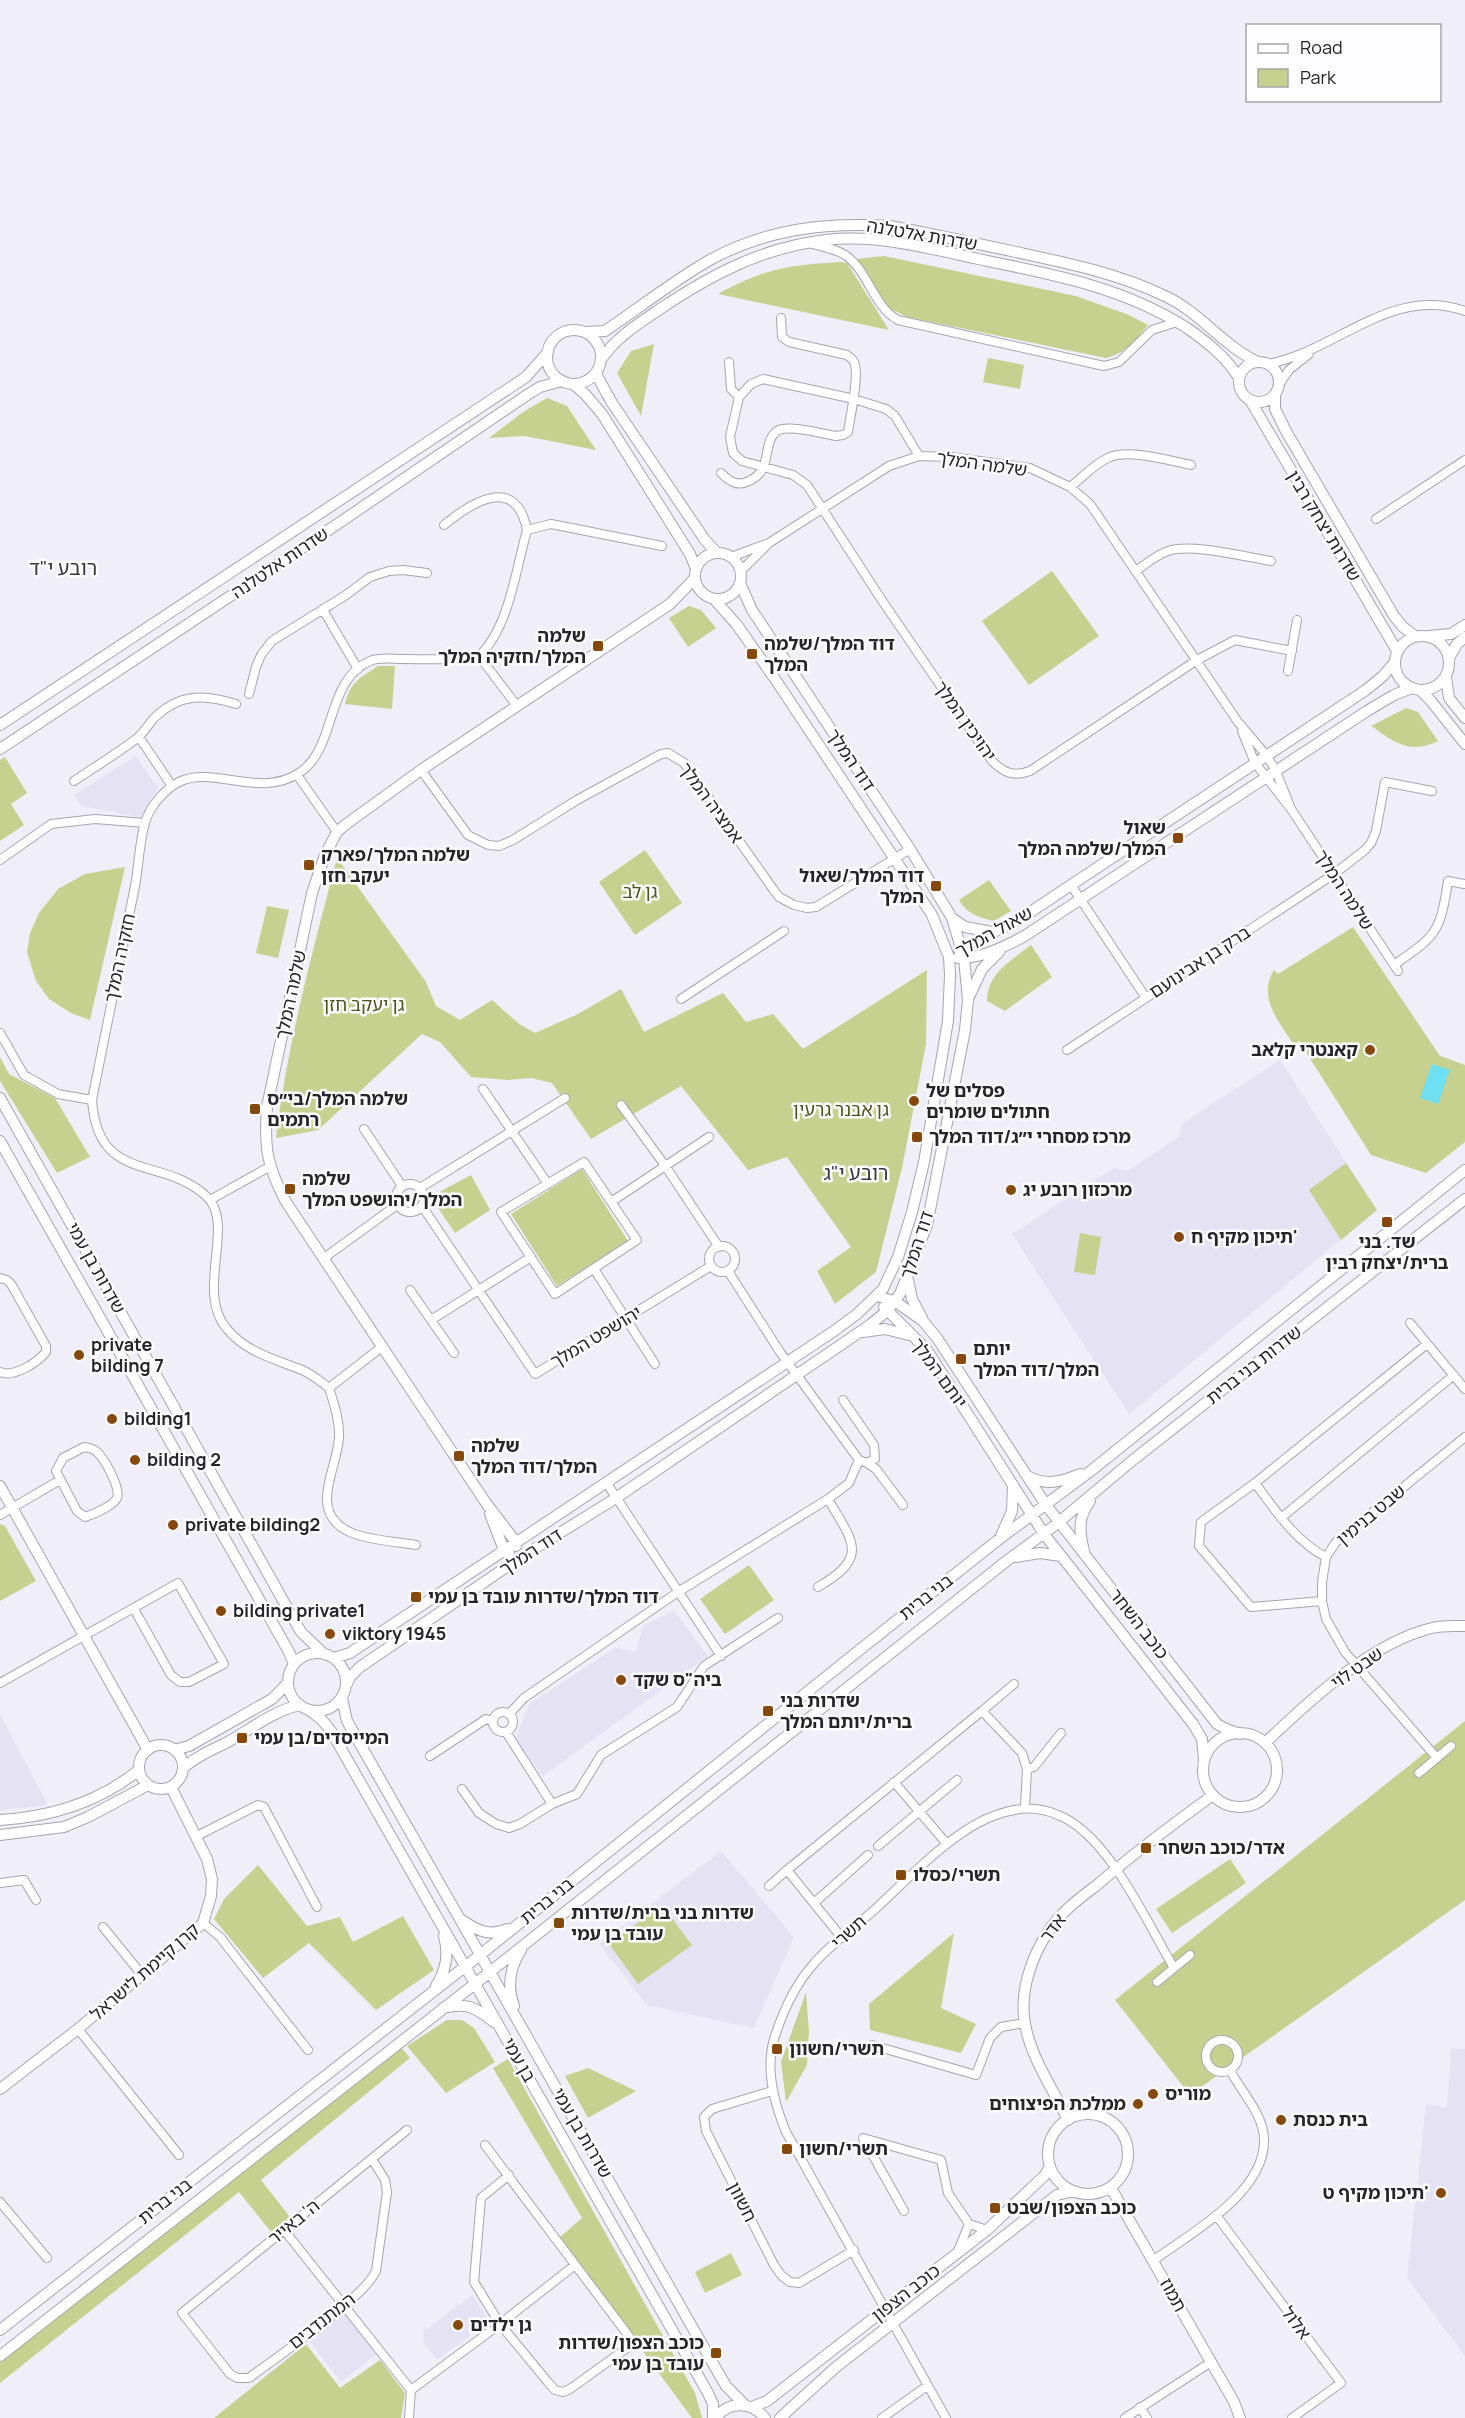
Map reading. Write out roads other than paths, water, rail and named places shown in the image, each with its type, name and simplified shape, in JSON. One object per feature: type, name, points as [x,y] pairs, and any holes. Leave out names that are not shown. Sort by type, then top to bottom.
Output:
[{"type":"street","name":"שדרות אלטלנה","points":[[585,332],[605,331],[708,261],[749,242],[830,224],[862,224],[890,226],[1089,267],[1130,280],[1167,297],[1195,314],[1239,352],[1263,363]]},
{"type":"street","name":"שדרות אלטלנה","points":[[602,358],[623,334],[710,278],[749,259],[808,243],[851,238],[910,244],[1091,283],[1119,293],[1143,303],[1176,322],[1222,356],[1239,378]]},
{"type":"street","points":[[808,243],[848,257],[860,271],[885,310],[898,320],[1093,364],[1104,366],[1119,362],[1152,330],[1176,322]]},
{"type":"street","points":[[1314,350],[1244,369],[1239,378],[1242,394],[1250,400],[1266,401],[1289,370],[1314,350],[1377,317],[1400,308],[1436,304],[1465,311]]},
{"type":"street","points":[[721,473],[728,480],[743,484],[753,479],[764,468],[772,436],[778,429],[788,428],[836,435],[848,432],[854,399],[854,361],[847,355],[789,342],[782,337],[781,318]]},
{"type":"street","points":[[568,383],[586,382],[596,374],[602,358],[597,342],[579,330],[565,332],[553,340],[548,352],[550,369],[568,383],[585,394],[602,414],[690,554],[696,584],[709,597],[720,599],[732,594],[740,577],[731,557],[717,553],[705,540],[612,403],[596,374]]},
{"type":"street","name":"שדרות אלטלנה","points":[[0,725],[526,378],[548,352]]},
{"type":"street","points":[[729,362],[731,389],[739,397],[751,384],[763,380],[878,405],[895,416],[919,456]]},
{"type":"street","points":[[1263,363],[1277,373],[1277,389]]},
{"type":"street","name":"שדרות אלטלנה","points":[[0,749],[289,557],[526,395],[540,387],[568,383]]},
{"type":"street","name":"שדרות יצחק רבין","points":[[1277,389],[1278,415],[1299,453],[1394,616],[1402,627],[1415,636]]},
{"type":"street","name":"יהויכין המלך","points":[[739,397],[730,437],[733,453],[742,461],[793,475],[807,485],[883,602],[992,761],[1000,769],[1012,775],[1030,771],[1197,660],[1235,640],[1292,651]]},
{"type":"street","name":"שדרות יצחק רבין","points":[[1250,400],[1396,657]]},
{"type":"street","points":[[1070,487],[1108,457],[1120,454],[1135,454],[1191,465]]},
{"type":"street","name":"שלמה המלך","points":[[731,557],[770,543],[890,466],[919,456],[951,457],[1030,468],[1070,487],[1090,504],[1238,722],[1267,756],[1276,771],[1291,809]]},
{"type":"street","points":[[1376,519],[1465,460]]},
{"type":"street","points":[[139,737],[172,786],[182,780],[197,777],[262,784],[297,775],[308,766],[317,752],[343,686],[358,669],[370,661],[465,659],[479,656],[488,647],[504,614],[527,530],[524,516],[515,502],[502,496],[484,500],[466,508],[444,525]]},
{"type":"street","points":[[527,530],[551,524],[662,546]]},
{"type":"street","name":"שלמה המלך","points":[[740,577],[770,543]]},
{"type":"street","points":[[1136,571],[1160,554],[1180,548],[1271,561]]},
{"type":"street","points":[[695,573],[704,557],[717,553]]},
{"type":"street","points":[[249,694],[261,655],[272,641],[323,610],[370,577],[389,571],[403,570],[427,573]]},
{"type":"street","name":"שלמה המלך","points":[[516,1542],[486,1503],[286,1202],[269,1167],[265,1131],[267,1107],[312,893],[319,868],[337,832],[421,770],[670,604],[695,573]]},
{"type":"street","name":"דוד המלך","points":[[347,1684],[350,1677],[360,1667],[518,1559],[616,1498],[859,1333],[887,1311],[896,1302],[927,1225],[962,1047],[968,1000],[963,953],[952,918],[910,849],[757,619],[744,598],[740,577]]},
{"type":"street","name":"שלמה המלך","points":[[670,604],[709,597]]},
{"type":"street","name":"דוד המלך","points":[[334,1658],[350,1653],[788,1363],[857,1314],[878,1296],[898,1257],[924,1162],[948,1021],[949,957],[932,915],[775,679],[731,617],[709,597]]},
{"type":"street","points":[[323,610],[358,669]]},
{"type":"street","points":[[1288,671],[1297,620]]},
{"type":"street","points":[[1465,625],[1446,636],[1415,636],[1401,645],[1396,657],[1399,678],[1431,700],[1465,744]]},
{"type":"street","points":[[1429,636],[1442,644],[1449,658]]},
{"type":"street","points":[[1465,637],[1457,644],[1449,658],[1446,677],[1449,698],[1465,718]]},
{"type":"street","points":[[479,656],[517,706]]},
{"type":"street","name":"שאול המלך","points":[[963,953],[1023,917],[1366,690],[1383,676],[1396,657]]},
{"type":"street","points":[[1416,689],[1435,687],[1446,677]]},
{"type":"street","name":"שאול המלך","points":[[949,957],[1004,947],[1367,711],[1394,695],[1416,689]]},
{"type":"street","points":[[74,781],[139,737],[169,706],[188,699],[211,696],[236,704]]},
{"type":"street","name":"שלמה המלך","points":[[1238,722],[1265,778],[1291,809],[1396,968],[1423,945],[1436,929],[1442,917],[1448,881],[1464,884]]},
{"type":"street","name":"אמציה המלך","points":[[421,770],[468,835],[488,845],[499,846],[661,754],[668,753],[684,763],[779,897],[807,908],[816,907],[910,849]]},
{"type":"street","points":[[297,775],[337,832]]},
{"type":"street","name":"ברק בן אבינועם","points":[[1067,1050],[1334,874],[1365,850],[1376,831],[1385,782],[1432,791]]},
{"type":"street","name":"חזקיה המלך","points":[[172,786],[150,811],[145,823],[136,885],[92,1100],[96,1125],[101,1136],[121,1160],[188,1183],[210,1200]]},
{"type":"street","points":[[0,860],[51,824],[95,819],[145,823]]},
{"type":"street","points":[[1071,885],[1146,998]]},
{"type":"street","points":[[952,918],[966,927],[982,932],[995,932]]},
{"type":"street","points":[[681,999],[784,931]]},
{"type":"street","points":[[968,1000],[982,969],[1004,947]]},
{"type":"street","points":[[0,1034],[24,1076],[58,1094],[92,1100]]},
{"type":"street","points":[[483,1089],[548,1184]]},
{"type":"street","name":"שדרות בן עמי","points":[[0,1098],[293,1618],[302,1632],[323,1653]]},
{"type":"street","points":[[398,1205],[396,1193],[402,1186],[411,1184],[420,1188],[510,1130],[565,1098]]},
{"type":"street","points":[[621,1105],[666,1167],[719,1247],[730,1249],[735,1257],[734,1264],[728,1270],[718,1271],[711,1266],[710,1254],[719,1247]]},
{"type":"street","points":[[364,1129],[402,1186]]},
{"type":"street","points":[[611,1202],[709,1137]]},
{"type":"street","points":[[0,1142],[290,1652],[294,1664]]},
{"type":"street","points":[[584,1162],[637,1240],[555,1294],[501,1212],[548,1184],[584,1162]]},
{"type":"street","points":[[269,1167],[210,1200],[216,1216],[217,1232],[213,1296],[222,1323],[248,1348],[277,1362],[305,1371],[329,1388],[337,1412],[339,1436],[326,1496],[327,1509],[335,1522],[352,1533],[416,1545]]},
{"type":"street","name":"שדרות בני ברית","points":[[1092,1470],[1465,1170]]},
{"type":"street","name":"יהושפט המלך","points":[[420,1188],[424,1196],[422,1206],[535,1374],[711,1266]]},
{"type":"street","name":"שדרות בני ברית","points":[[1044,1534],[1465,1198]]},
{"type":"street","points":[[324,1258],[398,1205]]},
{"type":"street","points":[[398,1205],[410,1212],[422,1206]]},
{"type":"street","points":[[431,1320],[531,1257]]},
{"type":"street","points":[[594,1269],[655,1364]]},
{"type":"street","points":[[728,1270],[788,1363],[863,1461],[876,1469],[903,1505]]},
{"type":"street","points":[[0,1278],[11,1284],[46,1346],[46,1353],[42,1358],[10,1374],[0,1372]]},
{"type":"street","points":[[907,1278],[912,1299],[923,1321]]},
{"type":"street","points":[[410,1290],[454,1353]]},
{"type":"street","name":"יותם המלך","points":[[878,1296],[896,1302],[923,1321],[954,1363],[1046,1505]]},
{"type":"street","name":"יותם המלך","points":[[878,1296],[887,1311],[915,1337],[943,1374],[1044,1534]]},
{"type":"street","points":[[1410,1323],[1465,1389]]},
{"type":"street","points":[[859,1333],[885,1329],[915,1337]]},
{"type":"street","points":[[1322,1601],[1251,1607],[1199,1546],[1201,1522],[1255,1483],[1427,1344]]},
{"type":"street","points":[[329,1388],[383,1346]]},
{"type":"street","points":[[1281,1518],[1454,1375]]},
{"type":"street","points":[[509,1714],[524,1698],[678,1592],[828,1499],[849,1483],[863,1461],[875,1459],[874,1445],[843,1400]]},
{"type":"street","name":"שבט בנימין","points":[[1437,1758],[1345,1652],[1326,1619],[1322,1601],[1322,1582],[1326,1557],[1336,1542],[1465,1437]]},
{"type":"street","points":[[84,1447],[90,1448],[100,1455],[117,1486],[116,1499],[113,1503],[85,1517],[77,1510],[60,1480],[56,1471],[63,1458],[84,1447]]},
{"type":"street","points":[[1024,1474],[1035,1480],[1053,1483],[1092,1470]]},
{"type":"street","name":"בני ברית","points":[[0,2330],[480,1955],[998,1540],[1092,1470]]},
{"type":"street","points":[[0,1515],[60,1480]]},
{"type":"street","points":[[606,1482],[721,1656]]},
{"type":"street","points":[[1255,1483],[1281,1518],[1309,1547],[1326,1557]]},
{"type":"street","points":[[998,1540],[1012,1511],[1013,1485]]},
{"type":"street","points":[[0,1486],[148,1750]]},
{"type":"street","points":[[1084,1554],[1079,1533],[1080,1525],[1085,1508],[1097,1491]]},
{"type":"street","points":[[818,1587],[841,1573],[850,1558],[852,1540],[828,1499]]},
{"type":"street","name":"שלמה המלך","points":[[486,1503],[504,1550]]},
{"type":"street","name":"כוכב השחר","points":[[1046,1505],[1217,1724],[1240,1734]]},
{"type":"street","name":"בני ברית","points":[[0,2356],[474,1982],[490,1972],[1009,1559],[1044,1534]]},
{"type":"street","name":"כוכב השחר","points":[[1044,1534],[1193,1724],[1202,1739],[1204,1760]]},
{"type":"street","points":[[516,1542],[518,1559]]},
{"type":"street","points":[[504,1550],[518,1559]]},
{"type":"street","points":[[1009,1559],[1040,1553],[1061,1556]]},
{"type":"street","points":[[0,1683],[178,1583],[224,1664],[189,1682],[180,1682],[171,1675],[134,1609]]},
{"type":"street","points":[[462,1789],[479,1813],[495,1824],[509,1828],[520,1824],[552,1804],[577,1794],[601,1755],[677,1707],[704,1666],[778,1618]]},
{"type":"street","name":"שבט לוי","points":[[1265,1743],[1341,1677],[1411,1634],[1435,1627],[1465,1626]]},
{"type":"street","points":[[174,1750],[189,1746],[272,1699],[288,1683],[294,1664],[304,1656],[323,1653],[334,1658],[344,1669],[347,1684],[337,1704],[324,1710],[304,1708],[283,1710],[194,1758],[183,1768]]},
{"type":"street","points":[[288,1683],[291,1695],[304,1708]]},
{"type":"street","points":[[769,1886],[1014,1684]]},
{"type":"street","name":"שדרות בן עמי","points":[[342,1698],[347,1721],[721,2376],[734,2395],[765,2418]]},
{"type":"street","name":"בן עמי","points":[[304,1708],[322,1720],[331,1731],[708,2393],[713,2404],[714,2418]]},
{"type":"street","points":[[982,1711],[1022,1753],[1027,1769],[1025,1807]]},
{"type":"street","points":[[493,1721],[500,1713],[509,1714],[513,1719],[513,1725],[506,1732]]},
{"type":"street","points":[[430,1756],[486,1719],[493,1721]]},
{"type":"street","points":[[493,1721],[496,1730],[506,1732],[552,1804]]},
{"type":"street","points":[[1027,1769],[1034,1767],[1062,1733]]},
{"type":"street","points":[[1228,1735],[1249,1735],[1265,1743],[1276,1765],[1276,1777],[1272,1789],[1264,1798],[1247,1806],[1238,1807],[1228,1805],[1213,1795],[1206,1785],[1203,1773],[1204,1760],[1209,1749],[1228,1735]]},
{"type":"street","points":[[0,1820],[30,1819],[88,1801],[122,1784],[139,1770],[141,1759],[148,1750],[162,1746],[174,1750],[182,1759],[183,1768],[180,1779],[171,1787],[159,1789],[148,1785],[139,1770]]},
{"type":"street","points":[[1419,1773],[1451,1746]]},
{"type":"street","points":[[878,1846],[957,1780]]},
{"type":"street","points":[[894,1782],[947,1845]]},
{"type":"street","points":[[0,1835],[64,1827],[88,1818],[148,1785]]},
{"type":"street","name":"קרן קיימת לישראל","points":[[0,2089],[78,2029],[203,1923],[211,1896],[212,1879],[207,1859],[197,1836],[171,1787]]},
{"type":"street","name":"אדר","points":[[1068,2120],[1034,2052],[1025,2023],[1025,1991],[1036,1954],[1051,1928],[1068,1909],[1117,1868],[1213,1795]]},
{"type":"street","points":[[197,1836],[258,1805],[264,1807],[317,1907]]},
{"type":"street","name":"תשרי","points":[[946,2418],[786,2132],[772,2091],[771,2055],[782,2015],[795,1990],[812,1966],[947,1845],[974,1825],[996,1815],[1025,1807],[1043,1810],[1073,1822],[1117,1868],[1174,1968]]},
{"type":"street","points":[[814,1903],[868,1855]]},
{"type":"street","points":[[787,1870],[842,1938]]},
{"type":"street","points":[[0,1883],[24,1880],[36,1900]]},
{"type":"street","points":[[458,1917],[482,1933],[500,1932],[514,1927]]},
{"type":"street","points":[[431,1993],[442,1978],[446,1961],[446,1943],[438,1918]]},
{"type":"street","points":[[203,1923],[220,1937],[308,2050]]},
{"type":"street","points":[[103,1928],[142,1975]]},
{"type":"street","points":[[521,2026],[511,1998],[510,1979],[515,1961],[529,1941]]},
{"type":"street","points":[[1156,1982],[1190,1955]]},
{"type":"street","points":[[440,2009],[458,2004],[466,2005],[475,2008],[498,2025]]},
{"type":"street","points":[[872,2045],[976,2075],[990,2038],[1001,2027],[1025,2023]]},
{"type":"street","points":[[78,2029],[179,2155]]},
{"type":"street","points":[[1154,2260],[1216,2215],[1250,2182],[1260,2162],[1264,2139],[1257,2114],[1230,2070]]},
{"type":"street","name":"חשוון","points":[[772,2091],[712,2109],[704,2117],[706,2132],[738,2197],[774,2265],[790,2282],[799,2283],[854,2250]]},
{"type":"street","points":[[1092,2114],[1104,2117],[1120,2130],[1127,2143],[1128,2163],[1119,2181],[1111,2188],[1092,2194],[1073,2191],[1063,2185],[1050,2167],[1048,2154],[1050,2142],[1054,2133],[1068,2120],[1079,2115],[1092,2114]]},
{"type":"street","name":"ה' באייר","points":[[182,2313],[407,2130]]},
{"type":"street","points":[[904,2211],[863,2138],[941,2160],[948,2193],[969,2224],[987,2230]]},
{"type":"street","points":[[485,2145],[508,2175],[634,2343],[563,2392],[555,2390],[500,2324],[474,2282],[481,2198],[508,2175]]},
{"type":"street","name":"המתנדבים","points":[[182,2313],[230,2374],[243,2379],[249,2378],[344,2305],[368,2285],[376,2271],[387,2192],[385,2180],[372,2159]]},
{"type":"street","name":"כוכב הצפון","points":[[714,2418],[726,2408],[749,2406],[766,2401],[987,2230],[1044,2176],[1050,2167]]},
{"type":"street","name":"תמוז","points":[[1111,2188],[1210,2362],[1234,2402],[1248,2418]]},
{"type":"street","name":"כוכב הצפון","points":[[780,2418],[836,2367],[1057,2195],[1073,2191]]},
{"type":"street","points":[[0,2202],[47,2258]]},
{"type":"street","name":"אלול","points":[[1216,2215],[1341,2383],[1292,2418]]},
{"type":"street","points":[[958,2253],[969,2224]]},
{"type":"street","points":[[284,2230],[411,2390],[409,2418]]},
{"type":"street","points":[[411,2390],[575,2265]]},
{"type":"street","points":[[1125,2418],[1210,2362]]},
{"type":"street","points":[[882,2418],[927,2385]]},
{"type":"street","name":"תמוז","points":[[1234,2402],[1240,2418]]},
{"type":"street","points":[[1140,2407],[1147,2418]]},
{"type":"water","points":[[1432,1064],[1450,1070],[1438,1104],[1420,1098]]},
{"type":"place","name":"שלמה המלך/חזקיה המלך","points":[[598,646]]},
{"type":"place","name":"דוד המלך/שלמה המלך","points":[[752,654]]},
{"type":"place","name":"שאול המלך/שלמה המלך","points":[[1178,838]]},
{"type":"place","name":"שלמה המלך/פארק יעקב חזן","points":[[309,865]]},
{"type":"place","name":"דוד המלך/שאול המלך","points":[[936,886]]},
{"type":"place","name":"קאנטרי קלאב","points":[[1370,1050]]},
{"type":"place","name":"פסלים של חתולים שומרים","points":[[914,1101]]},
{"type":"place","name":"שלמה המלך/בי״ס רתמים","points":[[255,1109]]},
{"type":"place","name":"מרכז מסחרי י״ג/דוד המלך","points":[[917,1137]]},
{"type":"place","name":"שלמה המלך/יהושפט המלך","points":[[290,1189]]},
{"type":"place","name":"מרכזון רובע יג","points":[[1011,1190]]},
{"type":"place","name":"שד. בני ברית/יצחק רבין","points":[[1387,1222]]},
{"type":"place","name":"תיכון מקיף ח'","points":[[1179,1237]]},
{"type":"place","name":"private bilding 7","points":[[79,1355]]},
{"type":"place","name":"יותם המלך/דוד המלך","points":[[961,1359]]},
{"type":"place","name":"bilding1","points":[[112,1419]]},
{"type":"place","name":"שלמה המלך/דוד המלך","points":[[459,1456]]},
{"type":"place","name":"bilding 2","points":[[135,1460]]},
{"type":"place","name":"private bilding2","points":[[173,1525]]},
{"type":"place","name":"דוד המלך/שדרות עובד בן עמי","points":[[416,1597]]},
{"type":"place","name":"bilding private1","points":[[221,1611]]},
{"type":"place","name":"viktory 1945","points":[[330,1634]]},
{"type":"place","name":"ביה\"ס שקד","points":[[621,1680]]},
{"type":"place","name":"שדרות בני ברית/יותם המלך","points":[[768,1711]]},
{"type":"place","name":"המייסדים/בן עמי","points":[[242,1738]]},
{"type":"place","name":"אדר/כוכב השחר","points":[[1146,1848]]},
{"type":"place","name":"תשרי/כסלו","points":[[901,1875]]},
{"type":"place","name":"שדרות בני ברית/שדרות עובד בן עמי","points":[[559,1923]]},
{"type":"place","name":"תשרי/חשוון","points":[[777,2049]]},
{"type":"place","name":"מוריס","points":[[1153,2094]]},
{"type":"place","name":"ממלכת הפיצוחים","points":[[1138,2104]]},
{"type":"place","name":"בית כנסת","points":[[1281,2120]]},
{"type":"place","name":"תשרי/חשון","points":[[787,2149]]},
{"type":"place","name":"תיכון מקיף ט'","points":[[1441,2193]]},
{"type":"place","name":"כוכב הצפון/שבט","points":[[995,2208]]},
{"type":"place","name":"גן ילדים","points":[[458,2325]]},
{"type":"place","name":"כוכב הצפון/שדרות עובד בן עמי","points":[[716,2353]]},
{"type":"district","name":"רובע י\"ד","points":[[63,568]]},
{"type":"district","name":"רובע י\"ג","points":[[856,1173]]},
{"type":"park label","name":"גן לב","points":[[640,892]]},
{"type":"park label","name":"גן יעקב חזן","points":[[364,1005]]},
{"type":"park label","name":"גן אבנר גרעין","points":[[841,1110]]}]
